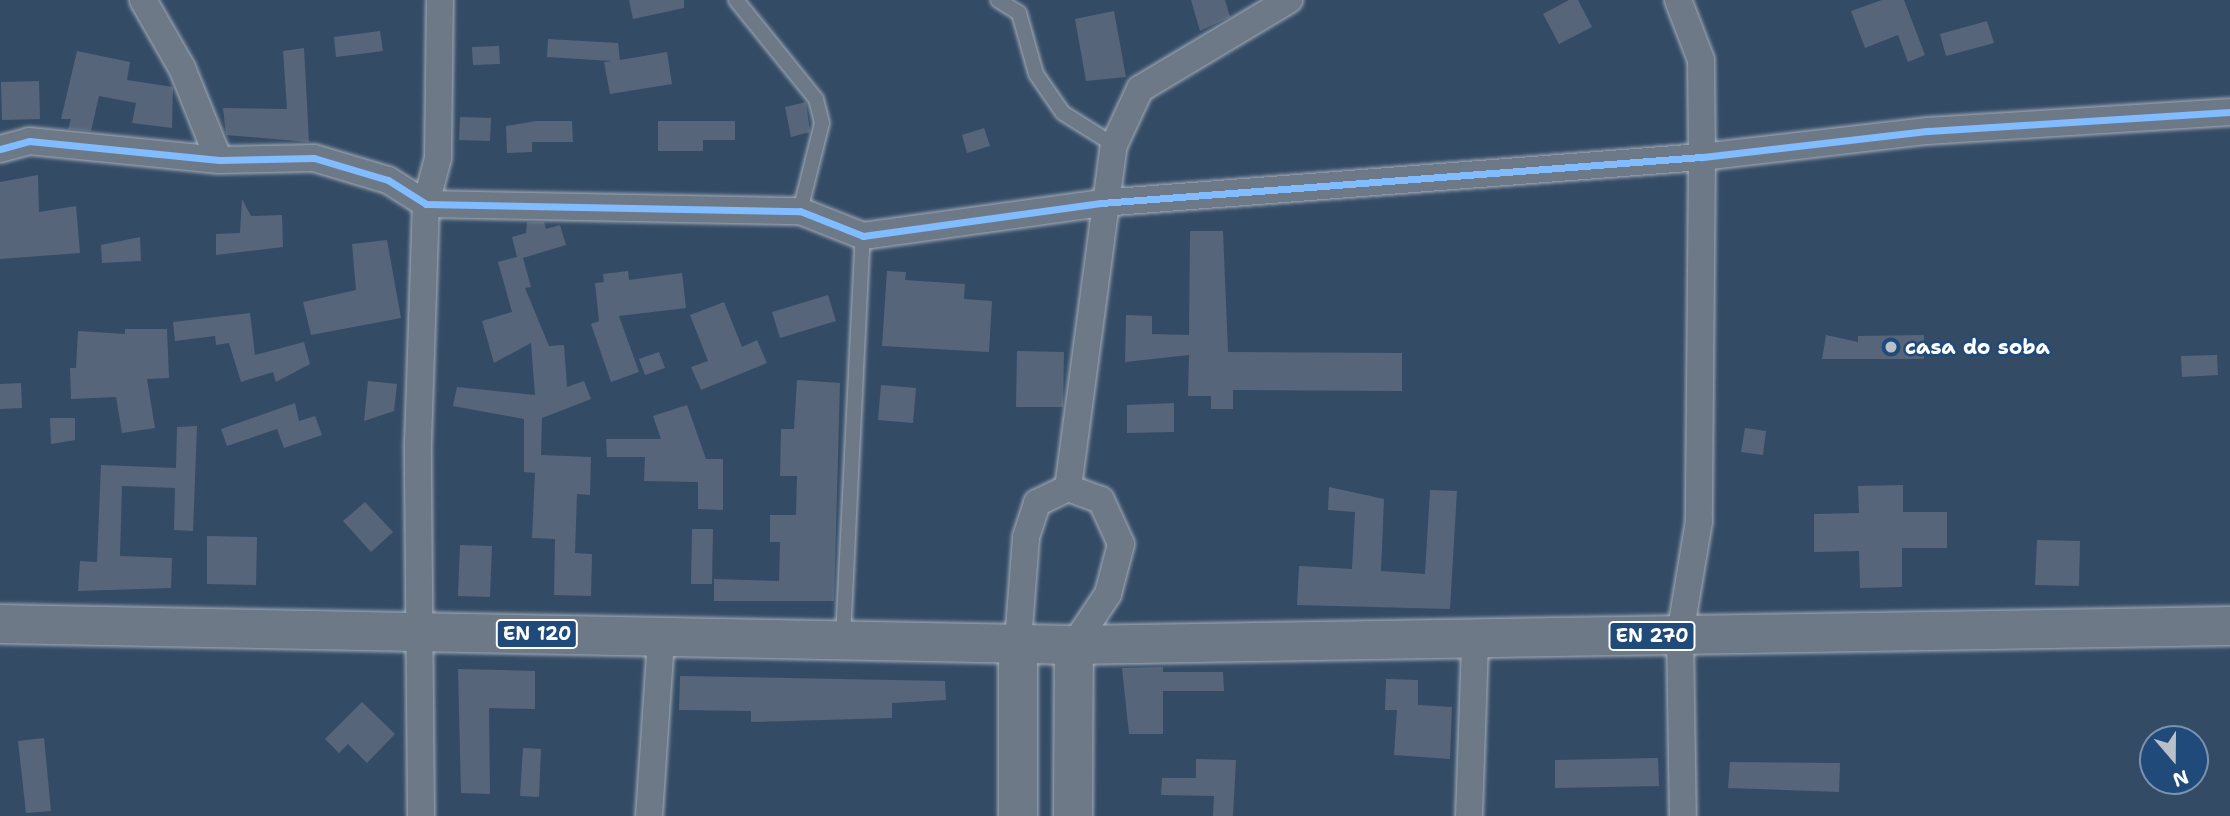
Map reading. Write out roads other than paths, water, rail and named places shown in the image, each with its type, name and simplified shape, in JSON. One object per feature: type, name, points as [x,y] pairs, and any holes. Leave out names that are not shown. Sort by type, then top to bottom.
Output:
[{"type":"main road","name":"EN 270","points":[[1074,645],[1475,643],[1679,634],[2230,626]]},
{"type":"main road","name":"EN 120","points":[[3,629],[421,630],[661,638],[1074,645]]},
{"type":"main road","points":[[1018,642],[1018,816]]},
{"type":"main road","points":[[1073,816],[1074,645]]},
{"type":"street","points":[[143,0],[182,68],[219,160]]},
{"type":"street","points":[[421,816],[418,443],[426,204],[438,158],[440,0]]},
{"type":"street","points":[[1068,488],[1101,203],[1114,145],[1140,89],[1289,0]]},
{"type":"street","points":[[1678,0],[1701,60],[1702,157],[1699,521],[1679,634],[1683,816]]},
{"type":"street","points":[[0,149],[29,141],[219,160],[314,158],[388,180],[426,204],[800,211],[863,236],[1101,203],[1702,157],[1928,131],[2230,112]]},
{"type":"street","points":[[1018,642],[1026,537],[1037,503],[1068,488],[1101,500],[1121,544],[1108,594],[1074,645]]},
{"type":"street","points":[[649,816],[661,638]]},
{"type":"street","points":[[1469,816],[1475,643]]},
{"type":"lane","points":[[736,0],[816,99],[822,123],[800,211]]},
{"type":"lane","points":[[998,0],[1019,13],[1036,74],[1063,113],[1114,145]]},
{"type":"lane","points":[[843,640],[863,236]]},
{"type":"place","name":"casa do soba","points":[[1891,347]]}]
